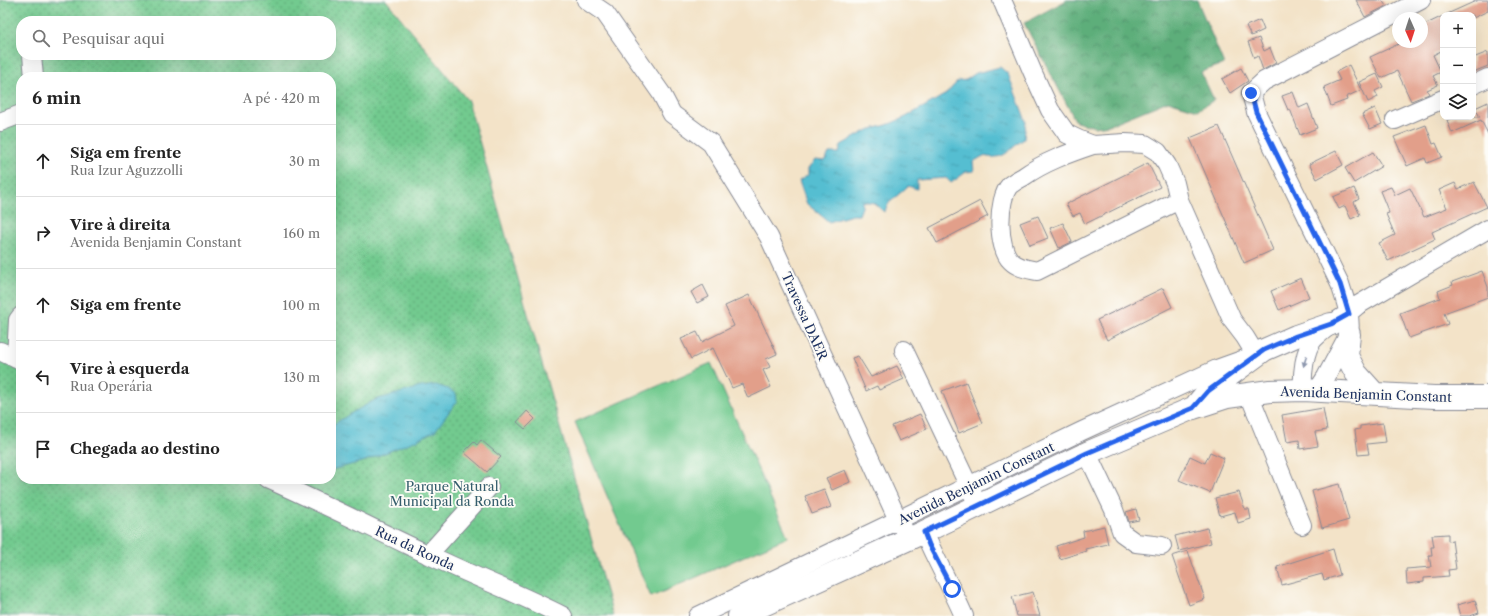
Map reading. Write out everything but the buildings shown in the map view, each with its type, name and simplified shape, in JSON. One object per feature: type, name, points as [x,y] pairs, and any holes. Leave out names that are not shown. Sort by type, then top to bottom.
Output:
[{"type":"main road","points":[[1193,408],[1208,391],[1256,355],[1272,346],[1296,336],[1343,324],[1347,356],[1356,373],[1374,393]]},
{"type":"main road","points":[[1256,355],[1255,373],[1262,384],[1260,393]]},
{"type":"main road","name":"Avenida Benjamin Constant","points":[[739,616],[979,507],[1087,453],[1193,408],[1227,397],[1260,393],[1310,390],[1488,397]]},
{"type":"street","name":"Travessa DAER","points":[[586,0],[605,14],[661,93],[672,114],[711,143],[769,237],[898,520],[929,545],[964,616]]},
{"type":"street","points":[[1002,0],[1050,110],[1066,134],[1093,145]]},
{"type":"street","points":[[1343,324],[1340,284],[1256,112],[1251,93],[1264,82],[1420,0]]},
{"type":"street","points":[[32,60],[34,72]]},
{"type":"street","points":[[1475,84],[1488,78]]},
{"type":"street","points":[[1395,120],[1440,99]]},
{"type":"street","points":[[0,122],[16,116]]},
{"type":"street","points":[[1179,200],[1037,271],[1024,268],[1011,261],[1003,245],[1000,224],[1002,200],[1010,186],[1035,168],[1062,156],[1093,145],[1125,143],[1145,144],[1158,152],[1167,165],[1175,184],[1179,200],[1232,320],[1256,355]]},
{"type":"street","points":[[1343,324],[1312,340],[1303,364],[1310,390],[1326,377],[1343,324],[1358,305],[1488,228]]},
{"type":"street","points":[[904,350],[979,507]]},
{"type":"street","points":[[0,351],[16,359]]},
{"type":"street","name":"Avenida Benjamin Constant","points":[[698,616],[1124,411],[1217,369],[1256,355]]},
{"type":"street","points":[[1260,393],[1302,526]]},
{"type":"street","points":[[1087,453],[1114,510],[1122,534],[1136,543],[1162,546]]},
{"type":"street","name":"Rua da Ronda","points":[[279,484],[428,555],[530,599],[562,616]]},
{"type":"street","points":[[428,555],[489,487]]},
{"type":"green space","name":"Parque Natural Municipal da Ronda","points":[[0,0],[386,0],[468,101],[613,616],[0,616]]},
{"type":"green space","points":[[1067,0],[1197,0],[1224,64],[1201,72],[1214,100],[1198,110],[1168,101],[1109,125],[1095,127],[1076,122],[1024,23]]},
{"type":"green space","points":[[711,363],[788,537],[651,597],[575,422]]},
{"type":"water","points":[[1000,67],[1008,74],[1026,121],[1024,139],[1006,154],[996,157],[983,156],[973,162],[974,171],[966,172],[951,183],[946,178],[917,180],[917,189],[908,186],[889,203],[884,212],[874,203],[862,201],[862,207],[859,215],[852,215],[829,222],[807,204],[799,181],[808,175],[808,169],[815,160],[825,161],[829,153],[839,153],[841,145],[868,130],[887,125],[906,117],[946,94],[958,81],[966,80],[976,73]]},
{"type":"water","points":[[436,385],[448,389],[456,394],[457,401],[435,431],[365,461],[336,469],[336,423],[375,400],[421,387]]},
{"type":"route","points":[[952,589],[929,545],[924,532],[979,507],[1087,453],[1193,408],[1208,391],[1264,350],[1296,336],[1331,324],[1349,314],[1340,284],[1256,112],[1251,93]]}]
